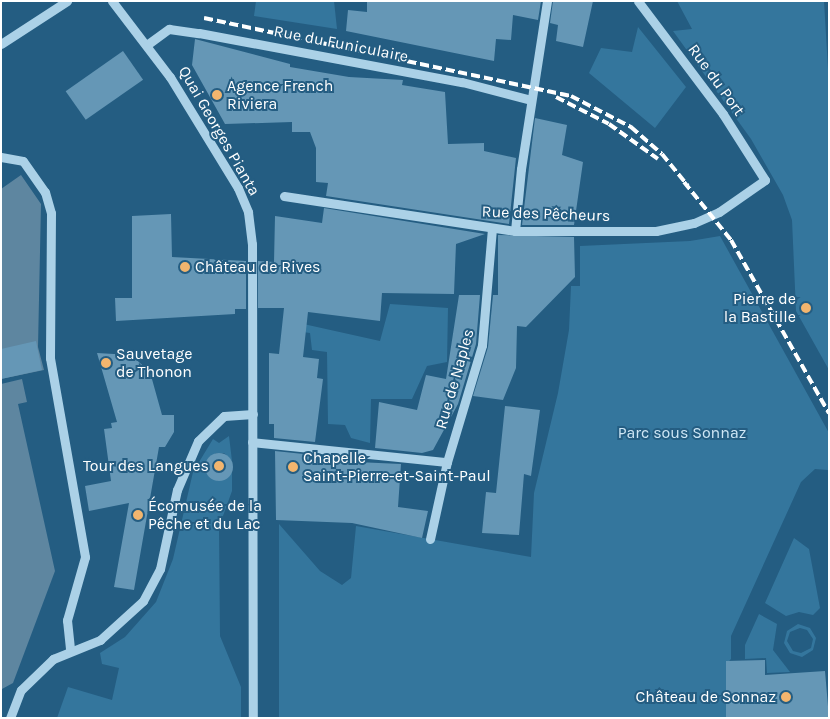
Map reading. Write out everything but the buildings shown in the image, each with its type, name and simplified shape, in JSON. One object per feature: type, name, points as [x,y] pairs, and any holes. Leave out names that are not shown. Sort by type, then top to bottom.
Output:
[{"type":"street","points":[[1,44],[66,1]]},
{"type":"street","name":"Quai Georges Pianta","points":[[112,1],[148,44],[238,188],[248,212],[252,244],[253,718]]},
{"type":"street","points":[[515,231],[530,100],[547,1]]},
{"type":"street","name":"Rue du Port","points":[[638,1],[723,114],[765,180]]},
{"type":"street","name":"Rue du Funiculaire","points":[[148,44],[169,29],[199,33],[462,82],[530,100]]},
{"type":"street","points":[[1,157],[24,161],[45,192],[51,213],[50,358],[85,557],[67,620],[70,650]]},
{"type":"street","name":"Rue des Pêcheurs","points":[[284,196],[492,229],[515,231],[656,231],[694,223],[719,212],[765,180]]},
{"type":"street","name":"Rue de Naples","points":[[430,539],[447,462],[482,345],[492,229]]},
{"type":"street","points":[[10,718],[25,686],[53,659],[111,633],[143,601],[160,568],[178,490],[198,441],[218,419],[231,414],[252,414]]},
{"type":"street","points":[[252,442],[447,462]]},
{"type":"green space","points":[[256,1],[334,1],[337,29],[254,16]]},
{"type":"green space","points":[[677,1],[824,1],[829,86],[829,370],[796,311],[792,220],[783,195],[751,139],[673,31],[692,29]]},
{"type":"green space","points":[[638,27],[686,87],[655,128],[589,73],[601,48],[632,52]]},
{"type":"green space","name":"Parc sous Sonnaz","points":[[720,236],[829,433],[828,470],[815,469],[801,482],[731,636],[731,659],[726,664],[726,718],[279,718],[279,524],[320,571],[342,585],[351,578],[356,526],[531,557],[534,493],[558,393],[569,330],[571,286],[580,286],[580,246],[690,241]]},
{"type":"green space","points":[[390,304],[448,308],[447,362],[427,366],[412,399],[371,399],[370,443],[351,438],[345,425],[328,424],[327,352],[312,350],[310,333],[288,330],[290,321],[380,341]]},
{"type":"green space","points":[[229,436],[232,461],[224,453],[216,453],[207,460],[205,468],[209,476],[218,481],[232,472],[232,491],[219,527],[220,636],[241,687],[241,718],[57,718],[68,687],[112,700],[119,668],[102,664],[100,653],[125,637],[156,602],[173,559],[193,472],[213,439],[219,443]]},
{"type":"green space","points":[[794,538],[809,549],[820,608],[813,615],[799,612],[786,616],[765,603]]},
{"type":"green space","points":[[759,614],[777,624],[773,650],[790,672],[767,673],[766,658],[745,659],[745,645]]},
{"type":"green space","points":[[798,624],[810,628],[816,638],[813,650],[802,657],[790,653],[784,643],[787,631]],"holes":[[[800,628],[807,630],[813,639],[811,648],[801,653],[793,651],[787,641],[790,632]]]},
{"type":"shaded area","points":[[21,175],[41,204],[38,347],[44,370],[1,379],[1,189]]},
{"type":"shaded area","points":[[22,379],[27,402],[18,404],[55,571],[13,683],[2,689],[1,384]]},
{"type":"railway","points":[[204,18],[571,96],[631,127],[662,154],[688,186]]},
{"type":"railway","points":[[556,97],[609,124],[658,159]]},
{"type":"railway","points":[[684,182],[731,240],[829,413]]},
{"type":"place","name":"Agence French Riviera","points":[[217,95]]},
{"type":"place","name":"Château de Rives","points":[[185,267]]},
{"type":"place","name":"Pierre de la Bastille","points":[[806,308]]},
{"type":"place","name":"Sauvetage de Thonon","points":[[106,363]]},
{"type":"place","name":"Tour des Langues","points":[[219,466]]},
{"type":"place","name":"Chapelle Saint-Pierre-et-Saint-Paul","points":[[293,467]]},
{"type":"place","name":"Écomusée de la Pêche et du Lac","points":[[138,515]]},
{"type":"place","name":"Château de Sonnaz","points":[[786,697]]}]
